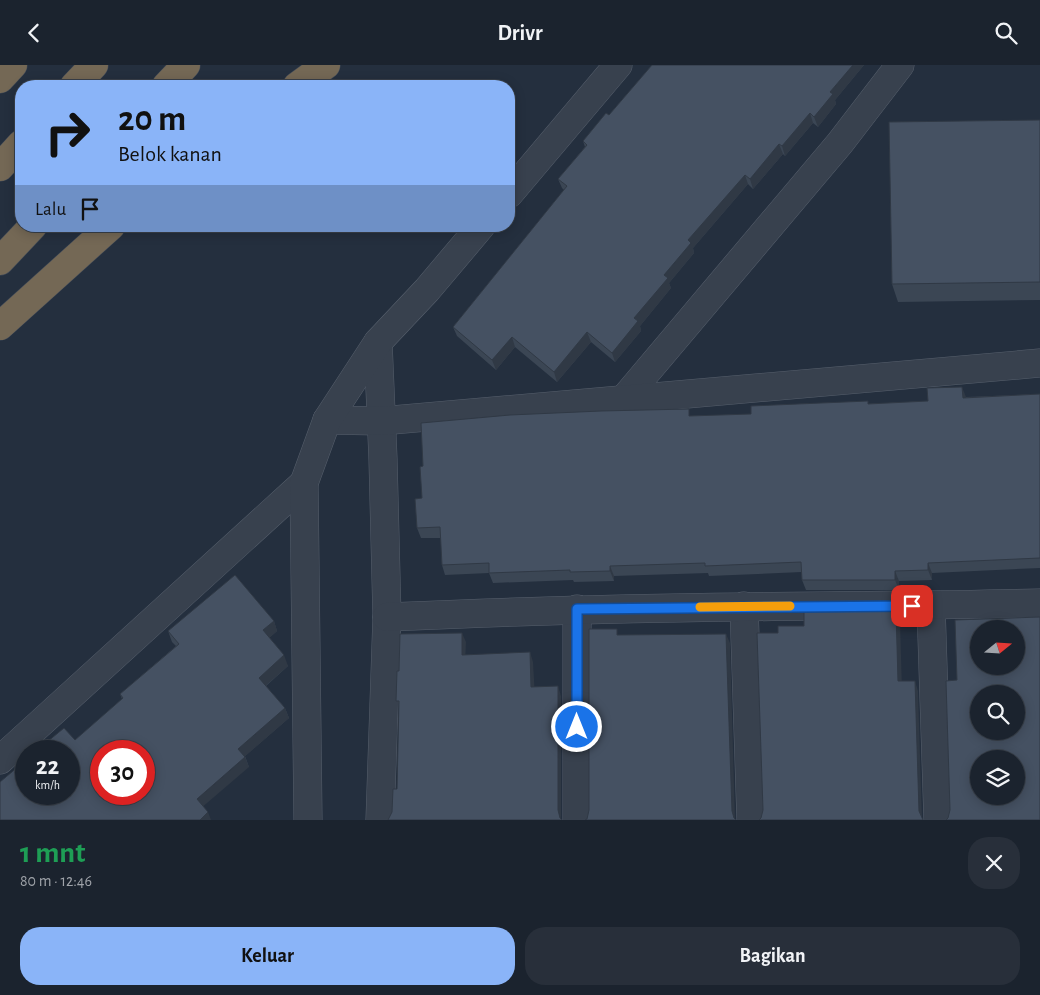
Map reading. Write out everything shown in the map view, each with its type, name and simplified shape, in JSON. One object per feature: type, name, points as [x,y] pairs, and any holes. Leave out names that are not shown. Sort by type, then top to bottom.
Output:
[{"type":"highway","points":[[0,79],[13,65]]},
{"type":"highway","points":[[80,80],[94,65]]},
{"type":"highway","points":[[172,80],[186,65]]},
{"type":"highway","points":[[305,80],[326,65]]},
{"type":"highway","points":[[0,167],[15,151]]},
{"type":"highway","points":[[0,261],[27,232]]},
{"type":"highway","points":[[0,326],[104,232]]},
{"type":"street","points":[[515,187],[618,65]]},
{"type":"street","points":[[623,400],[840,143],[900,65]]},
{"type":"street","points":[[302,814],[304,483],[327,420],[378,342],[427,290],[476,232]]},
{"type":"street","points":[[378,342],[387,617],[380,820]]},
{"type":"street","points":[[327,420],[381,421],[1040,363]]},
{"type":"street","points":[[0,760],[304,483]]},
{"type":"street","points":[[387,617],[577,609],[931,606],[1040,603]]},
{"type":"street","points":[[931,606],[938,820]]},
{"type":"street","points":[[744,607],[752,820]]},
{"type":"street","points":[[577,609],[577,820]]},
{"type":"building","points":[[652,65],[853,65],[830,92],[833,94],[814,117],[810,113],[782,146],[779,144],[750,179],[745,175],[688,240],[691,243],[664,275],[668,278],[634,318],[638,321],[612,353],[587,332],[554,372],[512,337],[492,360],[453,327],[567,186],[558,179],[587,145],[583,141],[606,113],[609,115]]},
{"type":"building","points":[[1040,120],[1040,282],[892,284],[889,122]]},
{"type":"building","points":[[962,387],[963,398],[1040,394],[1040,558],[928,563],[928,570],[895,571],[895,580],[802,580],[801,562],[705,566],[705,563],[610,566],[610,571],[570,572],[570,570],[489,573],[489,563],[442,565],[440,527],[417,528],[415,499],[422,498],[420,467],[423,466],[421,423],[510,415],[601,411],[689,409],[689,416],[751,414],[751,406],[868,401],[868,404],[928,401],[927,388]]},
{"type":"building","points":[[235,575],[274,621],[263,630],[284,655],[259,678],[285,708],[238,749],[245,757],[197,799],[208,812],[200,820],[0,820],[0,782],[15,769],[15,805],[80,805],[80,740],[75,740],[123,698],[120,694],[179,644],[168,631]]},
{"type":"building","points":[[896,611],[898,681],[915,681],[919,811],[923,820],[759,820],[763,810],[757,633],[778,633],[778,626],[804,626],[804,612]]},
{"type":"building","points":[[1040,617],[1040,820],[946,820],[950,810],[946,681],[957,680],[955,620]]},
{"type":"building","points":[[589,629],[617,629],[617,635],[726,634],[732,811],[736,820],[585,820],[589,810]]},
{"type":"building","points":[[462,633],[462,655],[530,652],[531,687],[558,686],[558,810],[562,820],[388,820],[392,812],[393,789],[397,789],[399,701],[396,701],[400,634]]},
{"type":"building","points":[[64,728],[75,740],[49,740]]},
{"type":"slow traffic","points":[[700,607],[790,606]]},
{"type":"route","points":[[577,727],[577,609],[912,606]]}]
